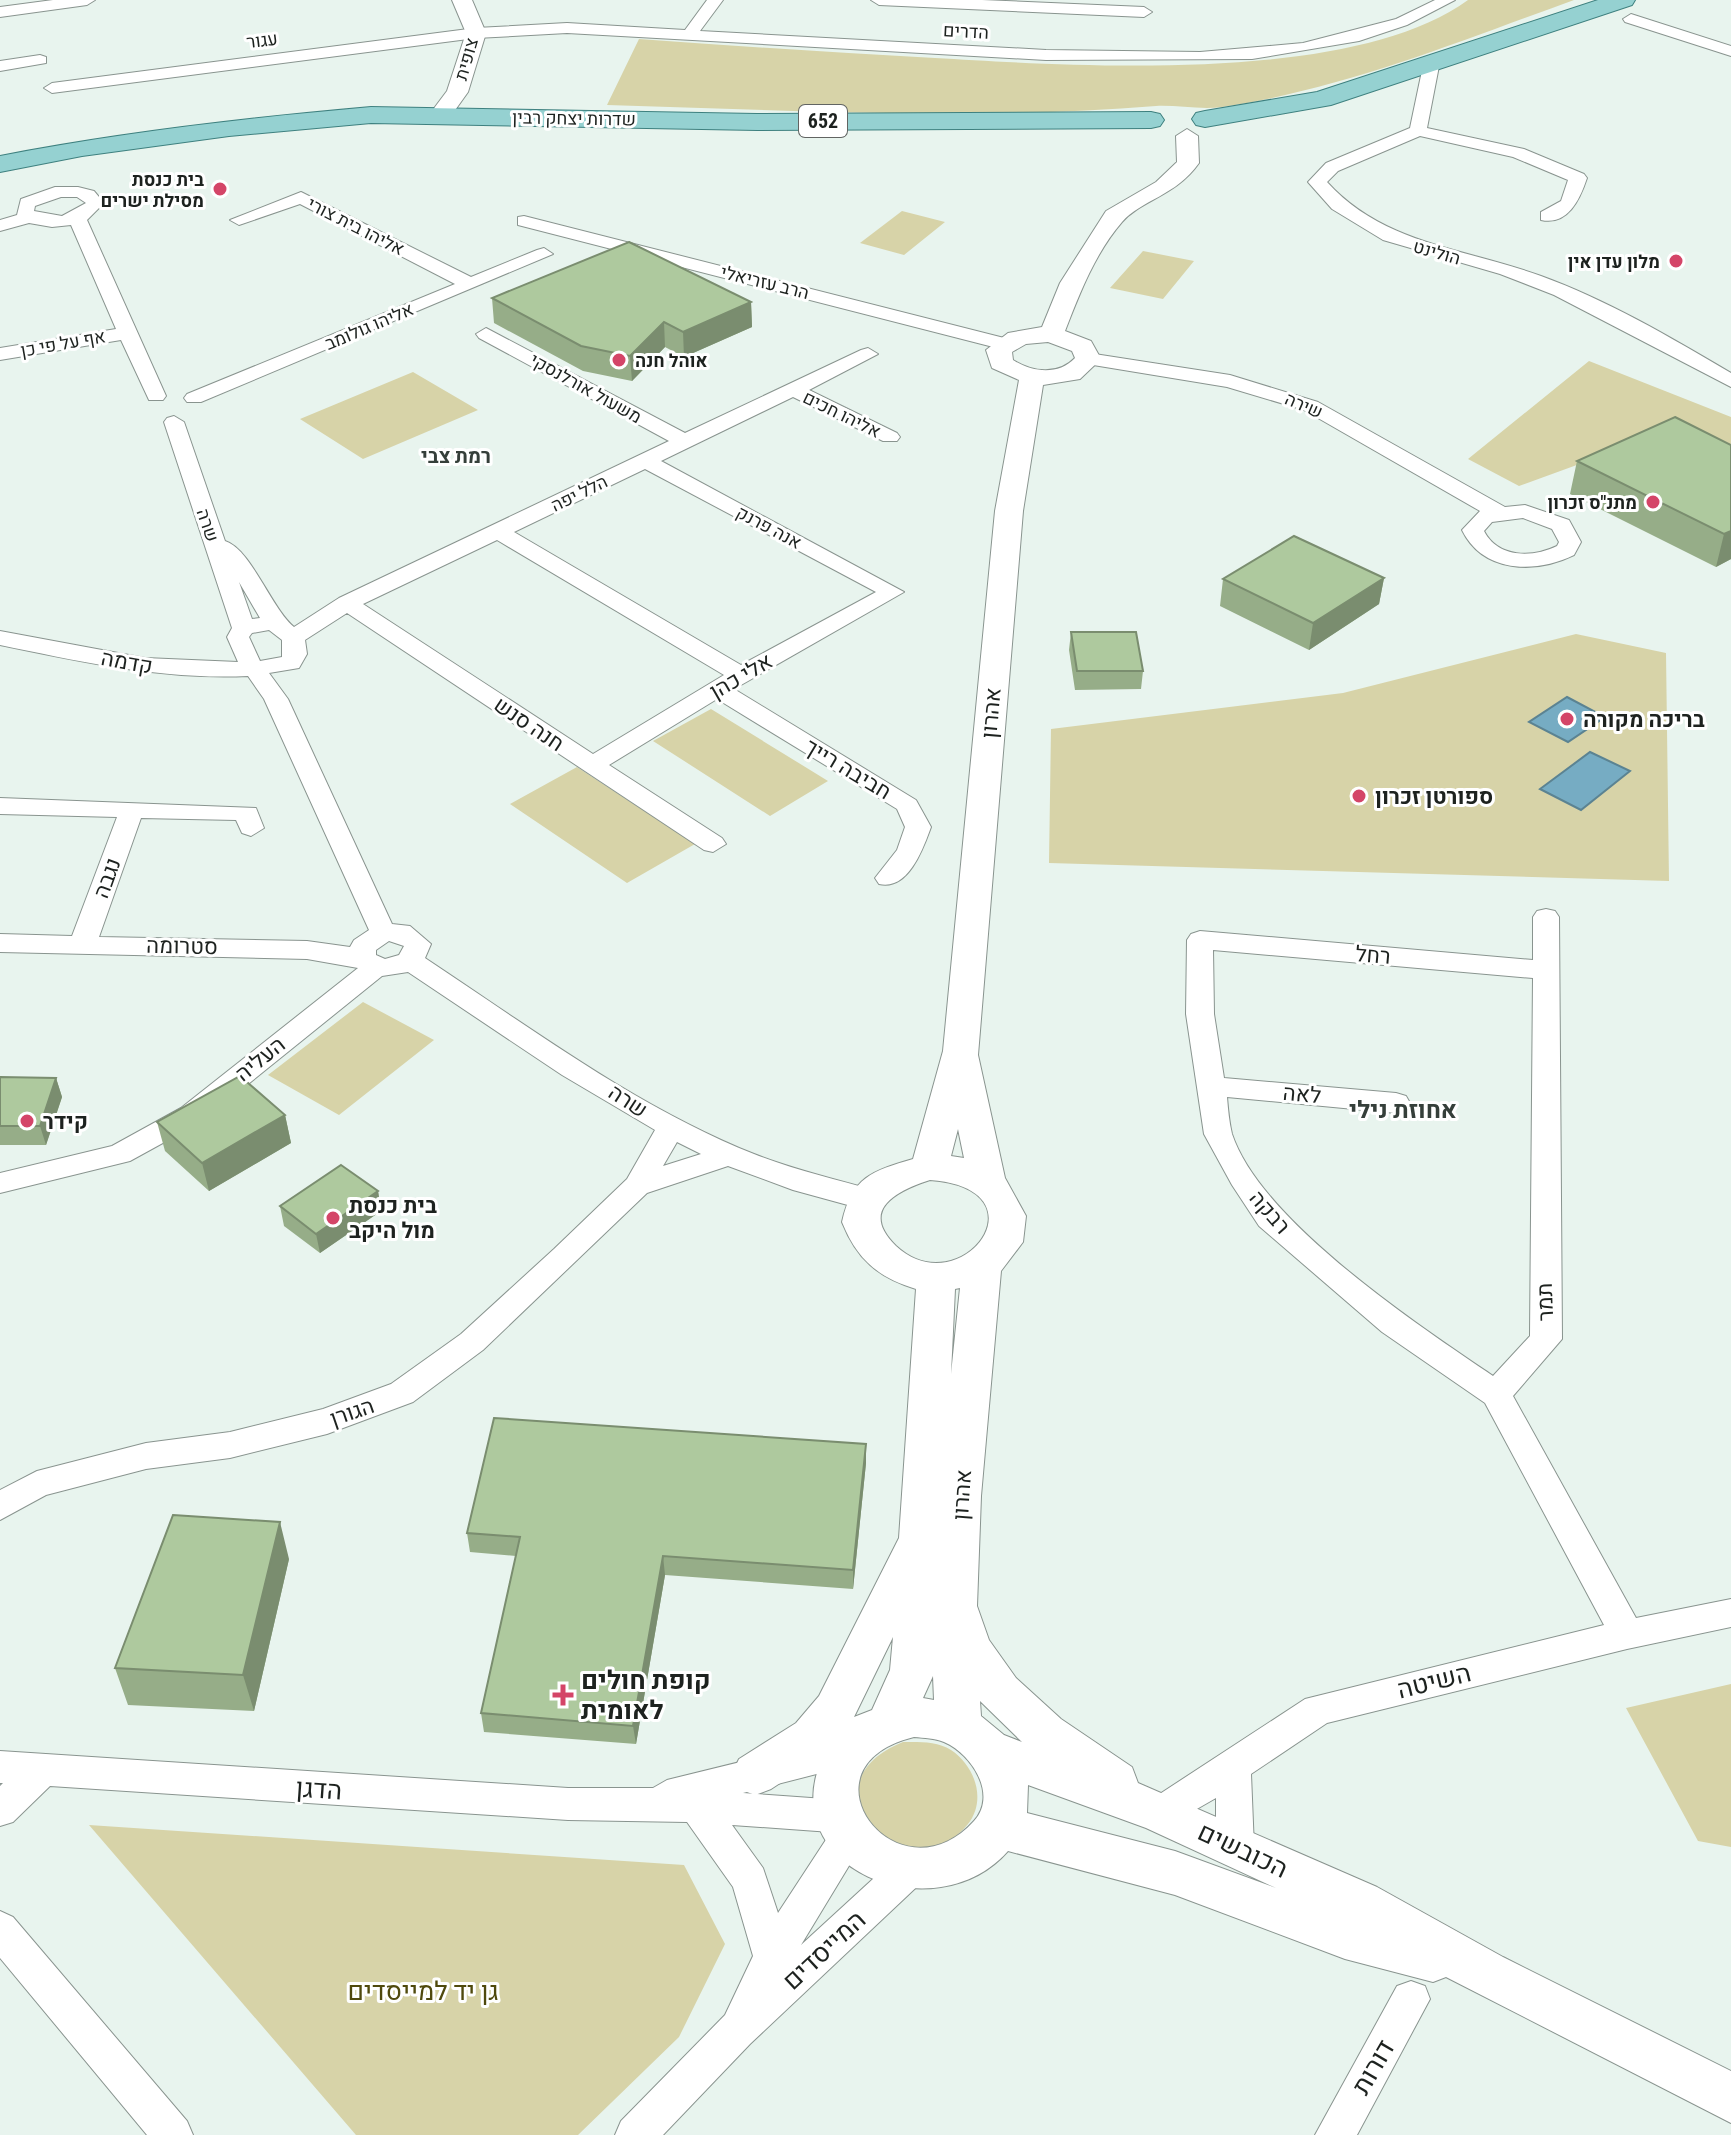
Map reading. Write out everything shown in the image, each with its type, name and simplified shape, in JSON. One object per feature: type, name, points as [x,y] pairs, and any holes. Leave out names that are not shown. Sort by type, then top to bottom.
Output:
[{"type":"main road","points":[[1196,127],[1322,99],[1431,66],[1579,14],[1625,7]]},
{"type":"main road","points":[[371,115],[424,106],[457,92],[495,116]]},
{"type":"main road","name":"שדרות יצחק רבין","points":[[0,164],[82,148],[229,128],[371,115],[757,122],[1151,120],[1152,126],[1159,132],[1196,127]]},
{"type":"street","points":[[0,12],[87,0]]},
{"type":"street","name":"צופית","points":[[440,115],[457,92],[476,33],[462,0]]},
{"type":"street","points":[[690,34],[715,0]]},
{"type":"street","points":[[879,0],[1035,3],[1144,12]]},
{"type":"street","name":"הדרים","points":[[476,33],[601,28],[1018,54],[1115,57],[1220,53],[1351,38],[1394,26],[1447,0]]},
{"type":"street","points":[[1625,7],[1731,51]]},
{"type":"street","name":"עגור","points":[[52,88],[476,33]]},
{"type":"street","points":[[1705,42],[1731,36]]},
{"type":"street","points":[[0,66],[40,60]]},
{"type":"street","points":[[1431,66],[1418,131],[1518,153],[1578,178],[1569,204],[1547,216]]},
{"type":"street","points":[[1051,335],[1072,283],[1114,216],[1164,187],[1188,163],[1196,127]]},
{"type":"street","name":"הולינט","points":[[1418,131],[1332,167],[1317,182],[1328,197],[1356,221],[1416,248],[1532,279],[1572,296],[1731,381]]},
{"type":"street","points":[[0,226],[29,217],[46,222],[77,218],[95,203],[87,195],[67,191],[34,198],[24,208],[29,217]]},
{"type":"street","name":"אליהו בית צורי","points":[[239,220],[301,197],[469,284]]},
{"type":"street","name":"שרה","points":[[77,218],[210,531],[242,639]]},
{"type":"street","name":"הרב עזריאלי","points":[[524,221],[1005,344]]},
{"type":"street","name":"אליהו גולומב","points":[[194,398],[544,254]]},
{"type":"street","name":"אף על פי כן","points":[[0,354],[126,333]]},
{"type":"street","name":"משעול אורלנסקי","points":[[486,334],[686,442]]},
{"type":"street","points":[[1051,335],[1074,341],[1087,352],[1088,359],[1075,372],[1032,377],[1001,363],[999,350],[1005,344],[1025,336],[1051,335]]},
{"type":"street","name":"הלל יפה","points":[[293,638],[347,603],[868,354]]},
{"type":"street","name":"שירה","points":[[1088,359],[1230,381],[1289,398],[1345,423],[1498,512]]},
{"type":"street","name":"אהרון","points":[[929,1167],[961,1051],[1009,511],[1032,377]]},
{"type":"street","name":"אליהו חכים","points":[[794,390],[890,437]]},
{"type":"street","points":[[173,394],[194,398],[198,402],[196,411],[159,413],[173,394]]},
{"type":"street","name":"אנה פרנק","points":[[646,461],[893,592]]},
{"type":"street","points":[[210,531],[245,574],[274,622],[293,638],[295,654],[291,663],[257,670]]},
{"type":"street","points":[[499,532],[741,675]]},
{"type":"street","name":"אלי כהן","points":[[591,765],[741,675],[893,592]]},
{"type":"street","name":"חנה סנש","points":[[347,603],[713,844]]},
{"type":"street","points":[[200,671],[242,639],[274,622]]},
{"type":"street","name":"קדמה","points":[[0,638],[153,668],[257,670]]},
{"type":"street","points":[[242,639],[276,699],[383,933]]},
{"type":"street","name":"חביבה רייך","points":[[717,689],[907,805],[918,827],[909,852],[888,878]]},
{"type":"street","points":[[0,806],[247,813],[251,828]]},
{"type":"street","name":"נגבה","points":[[82,946],[132,809]]},
{"type":"street","name":"תמר","points":[[1496,1394],[1546,1339],[1543,1241],[1546,917]]},
{"type":"street","points":[[401,932],[415,939],[418,950],[410,961],[394,967],[370,962],[363,946],[383,933],[401,932]]},
{"type":"street","name":"רחל","points":[[1200,940],[1547,970]]},
{"type":"street","name":"רבקה","points":[[1200,940],[1200,1014],[1218,1134],[1270,1218],[1393,1324],[1496,1394]]},
{"type":"street","name":"סטרומה","points":[[0,943],[307,950],[370,962]]},
{"type":"street","name":"שרה","points":[[410,961],[670,1128],[726,1156],[819,1190],[866,1199]]},
{"type":"street","name":"העליה","points":[[0,1183],[120,1154],[191,1115],[370,962]]},
{"type":"street","name":"אהרון","points":[[961,1051],[987,1183]]},
{"type":"street","name":"לאה","points":[[1209,1086],[1396,1103]]},
{"type":"street","name":"הגורן","points":[[0,1507],[37,1484],[146,1456],[230,1445],[327,1421],[402,1393],[472,1342],[526,1296],[637,1186],[670,1128]]},
{"type":"street","name":"הגורן","points":[[637,1186],[726,1156]]},
{"type":"street","points":[[929,1167],[951,1168],[987,1183],[1004,1201],[1010,1218],[1008,1236],[998,1252],[982,1265],[960,1273],[912,1273],[874,1252],[864,1237],[860,1220],[866,1199],[888,1178],[929,1167]]},
{"type":"street","name":"אהרון","points":[[975,1739],[954,1676],[956,1596],[982,1265]]},
{"type":"street","name":"אהרון","points":[[889,1723],[913,1670],[936,1275]]},
{"type":"street","points":[[1496,1394],[1627,1634]]},
{"type":"street","points":[[755,1774],[812,1737],[835,1710],[921,1532]]},
{"type":"street","points":[[956,1596],[962,1632],[987,1674],[1029,1722],[1162,1813]]},
{"type":"street","name":"השיטה","points":[[1162,1813],[1233,1763],[1318,1710],[1627,1634],[1731,1613]]},
{"type":"street","points":[[914,1717],[940,1720],[975,1739],[1006,1788],[1005,1808],[998,1827],[984,1846],[963,1860],[937,1868],[911,1868],[884,1861],[844,1826],[835,1794],[839,1771],[850,1751],[867,1734],[889,1723],[914,1717]]},
{"type":"street","name":"הכובשים","points":[[975,1739],[1162,1813],[1360,1903],[1485,1973],[1731,2098]]},
{"type":"street","name":"הדגן","points":[[639,1803],[850,1751]]},
{"type":"street","points":[[1233,1763],[1235,1848]]},
{"type":"street","name":"הדגן","points":[[0,1767],[568,1804],[639,1803],[697,1807],[844,1826]]},
{"type":"street","points":[[0,1810],[40,1772]]},
{"type":"street","points":[[697,1807],[750,1880],[772,1957]]},
{"type":"street","name":"המייסדים","points":[[736,2031],[772,1957],[844,1826]]},
{"type":"street","name":"הכובשים","points":[[998,1827],[1175,1873],[1345,1936],[1485,1973]]},
{"type":"street","name":"המייסדים","points":[[635,2135],[736,2031],[911,1868]]},
{"type":"street","points":[[6,1947],[173,2135]]},
{"type":"street","name":"דורות","points":[[1335,2135],[1411,1999]]},
{"type":"green space","points":[[1468,0],[1574,0],[1444,48],[1356,76],[1312,89],[1222,107],[1156,106],[950,114],[607,105],[639,39],[1061,64],[1210,64],[1285,58],[1355,46],[1417,27]]},
{"type":"green space","points":[[902,211],[945,222],[904,255],[860,243]]},
{"type":"green space","points":[[1143,251],[1194,261],[1163,299],[1110,288]]},
{"type":"green space","points":[[1589,361],[1731,417],[1731,464],[1670,431],[1519,486],[1468,459]]},
{"type":"green space","points":[[413,372],[478,410],[363,459],[300,419]]},
{"type":"green space","name":"ספורטן זכרון","points":[[1576,634],[1666,653],[1669,881],[1049,863],[1051,729],[1343,693]]},
{"type":"green space","points":[[711,709],[828,781],[770,816],[653,741]]},
{"type":"green space","points":[[577,767],[695,844],[627,883],[510,804]]},
{"type":"green space","points":[[363,1002],[434,1040],[339,1115],[268,1075]]},
{"type":"green space","points":[[1731,1684],[1731,1847],[1698,1841],[1626,1708]]},
{"type":"green space","points":[[903,1742],[946,1747],[959,1757],[972,1774],[977,1794],[974,1815],[968,1824],[944,1843],[918,1848],[893,1842],[873,1827],[860,1807],[859,1784],[872,1761]]},
{"type":"green space","name":"גן יד למייסדים","points":[[89,1825],[684,1865],[725,1944],[679,2037],[578,2135],[356,2135]]},
{"type":"water","name":"בריכה מקורה","points":[[1567,697],[1605,717],[1568,742],[1529,722]]},
{"type":"water","points":[[1590,752],[1630,771],[1581,810],[1540,789]]},
{"type":"building","points":[[629,242],[751,302],[683,332],[664,322],[630,356],[581,346],[492,298]]},
{"type":"building","points":[[1675,417],[1731,445],[1731,531],[1724,534],[1577,461]]},
{"type":"building","points":[[1294,536],[1384,578],[1313,623],[1223,579]]},
{"type":"building","points":[[1071,632],[1136,632],[1143,671],[1077,671]]},
{"type":"building","points":[[240,1076],[285,1115],[202,1163],[157,1122]]},
{"type":"building","points":[[0,1077],[56,1078],[40,1126],[0,1126]]},
{"type":"building","points":[[341,1165],[378,1191],[316,1234],[280,1206]]},
{"type":"building","points":[[494,1418],[866,1444],[853,1570],[663,1556],[633,1726],[481,1713],[520,1537],[467,1533]]},
{"type":"building","points":[[173,1515],[280,1522],[243,1675],[115,1668]]},
{"type":"place","name":"בית כנסת מסילת ישרים","points":[[220,189]]},
{"type":"place","name":"מלון עדן אין","points":[[1676,261]]},
{"type":"place","name":"אוהל חנה","points":[[619,360]]},
{"type":"place","name":"מתנ\"ס זכרון","points":[[1653,502]]},
{"type":"place","name":"בריכה מקורה","points":[[1567,719]]},
{"type":"place","name":"ספורטן זכרון","points":[[1359,796]]},
{"type":"place","name":"קידר","points":[[27,1121]]},
{"type":"place","name":"בית כנסת מול היקב","points":[[333,1218]]},
{"type":"place","name":"קופת חולים לאומית","points":[[563,1695]]},
{"type":"district","name":"רמת צבי","points":[[456,456]]},
{"type":"district","name":"אחוזת נילי","points":[[1403,1110]]}]
